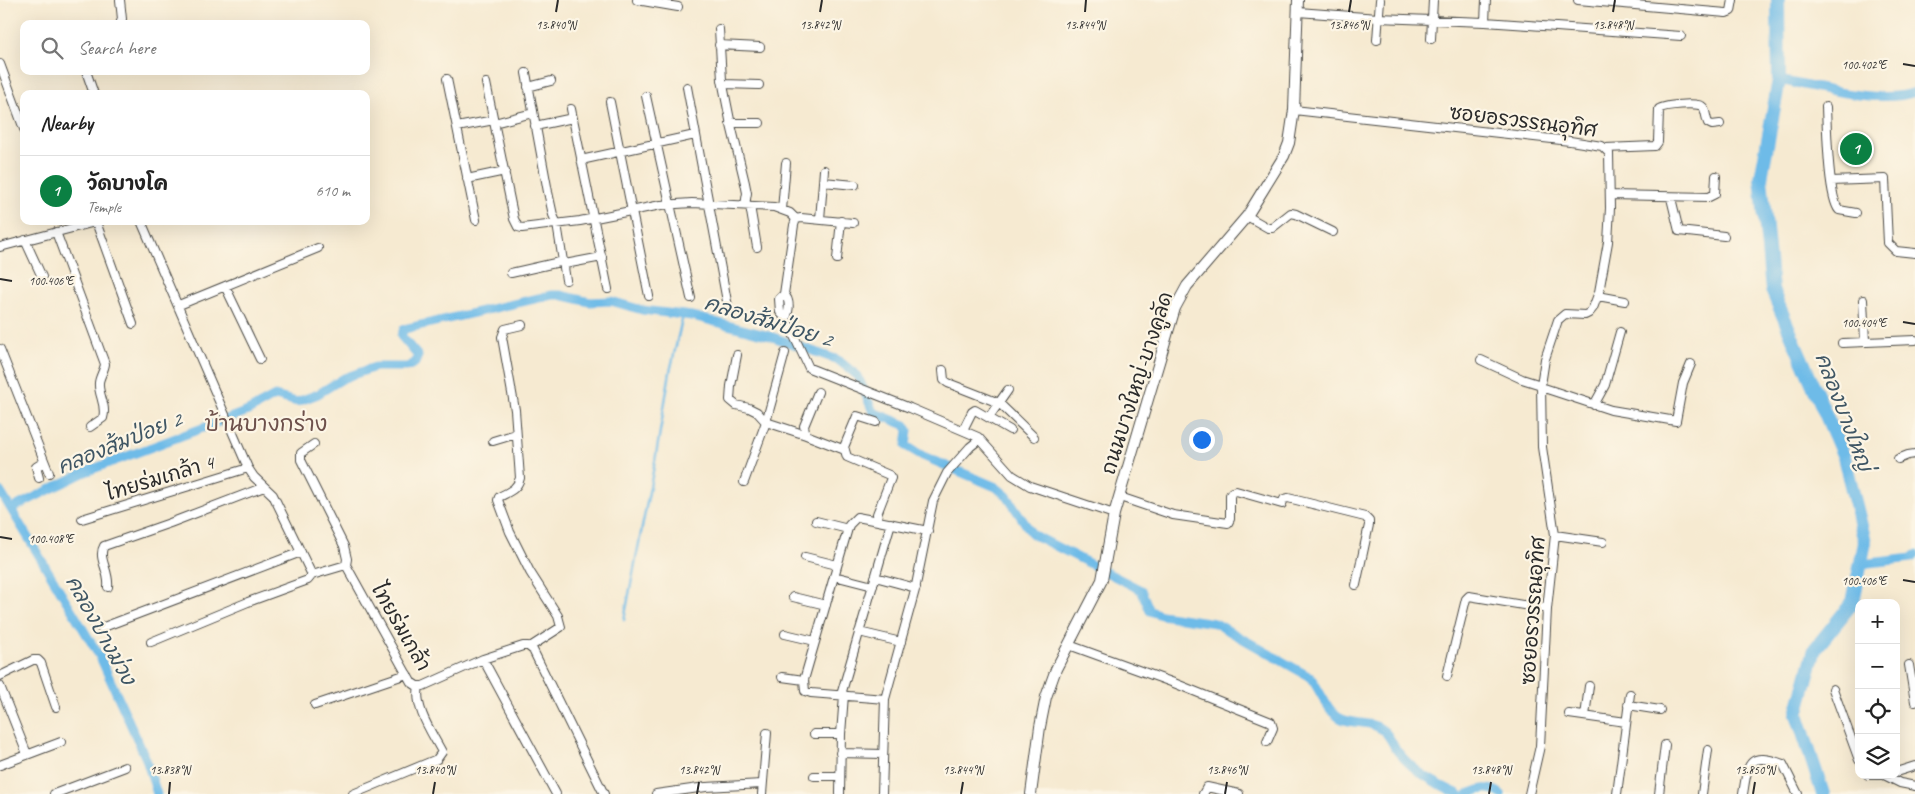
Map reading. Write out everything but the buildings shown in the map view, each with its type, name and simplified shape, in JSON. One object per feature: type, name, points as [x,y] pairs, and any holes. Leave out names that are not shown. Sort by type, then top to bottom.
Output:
[{"type":"street","points":[[120,0],[122,20]]},
{"type":"street","points":[[637,0],[678,7]]},
{"type":"street","name":"ถนนบางใหญ่-บางคูลัด","points":[[1031,794],[1046,697],[1056,669],[1103,574],[1114,514],[1176,308],[1187,286],[1247,216],[1284,156],[1289,143],[1294,110],[1298,0]]},
{"type":"street","points":[[1377,40],[1380,0]]},
{"type":"street","points":[[1431,39],[1434,0]]},
{"type":"street","points":[[1485,22],[1486,0]]},
{"type":"street","points":[[1578,0],[1638,2],[1729,13],[1732,10],[1733,0]]},
{"type":"street","points":[[1685,9],[1686,0]]},
{"type":"street","points":[[1298,12],[1378,18],[1485,22],[1680,36]]},
{"type":"street","points":[[719,29],[723,84],[757,247]]},
{"type":"street","points":[[719,45],[760,47]]},
{"type":"street","points":[[0,64],[20,118]]},
{"type":"street","points":[[526,73],[553,215],[557,224],[566,280]]},
{"type":"street","points":[[87,75],[93,90]]},
{"type":"street","points":[[447,79],[476,220]]},
{"type":"street","points":[[528,86],[552,82]]},
{"type":"street","points":[[486,83],[515,224],[518,227],[557,224],[669,204],[747,206],[782,210],[790,213],[796,219]]},
{"type":"street","points":[[723,84],[759,85]]},
{"type":"street","points":[[687,87],[729,312]]},
{"type":"street","points":[[646,96],[691,298]]},
{"type":"street","points":[[610,102],[649,296]]},
{"type":"street","points":[[1605,148],[1655,146],[1658,142],[1659,109],[1667,106],[1699,105],[1704,109],[1708,123],[1712,125],[1720,124]]},
{"type":"street","points":[[1826,107],[1832,181],[1837,208],[1843,212],[1856,213]]},
{"type":"street","points":[[571,109],[608,288]]},
{"type":"street","name":"ซอยอรวรรณอุทิศ","points":[[1294,110],[1547,139],[1605,148],[1610,158],[1608,242],[1598,296],[1589,313],[1585,315],[1565,314],[1558,320],[1544,359],[1541,386],[1542,447],[1555,535],[1547,609],[1540,746],[1529,794]]},
{"type":"street","points":[[457,127],[533,113]]},
{"type":"street","points":[[535,126],[573,118]]},
{"type":"street","points":[[730,123],[760,123]]},
{"type":"street","points":[[581,160],[695,135]]},
{"type":"street","points":[[782,210],[786,163]]},
{"type":"street","points":[[467,179],[504,170]]},
{"type":"street","points":[[820,219],[824,170]]},
{"type":"street","points":[[1610,195],[1671,198],[1714,196],[1716,176]]},
{"type":"street","points":[[1832,181],[1885,179],[1888,243],[1896,251],[1915,254]]},
{"type":"street","points":[[823,182],[855,185]]},
{"type":"street","points":[[1671,198],[1679,231],[1724,236]]},
{"type":"street","points":[[1247,216],[1268,228],[1272,228],[1291,213],[1334,232]]},
{"type":"street","points":[[796,219],[820,219],[853,223]]},
{"type":"street","points":[[796,219],[784,294],[779,300],[780,312],[786,319],[809,368],[963,430],[980,440],[1012,475],[1030,486],[1114,514]]},
{"type":"street","points":[[837,259],[841,221]]},
{"type":"street","points":[[0,247],[85,225]]},
{"type":"street","points":[[98,225],[133,324]]},
{"type":"street","points":[[144,225],[248,468],[254,477],[273,495],[312,575]]},
{"type":"street","points":[[56,232],[106,364],[104,373],[99,380],[105,408],[103,418],[90,426]]},
{"type":"street","points":[[25,240],[42,277]]},
{"type":"street","points":[[179,305],[318,248]]},
{"type":"street","points":[[511,273],[602,257]]},
{"type":"street","points":[[225,286],[260,359]]},
{"type":"street","points":[[1598,296],[1625,301]]},
{"type":"street","points":[[1863,300],[1865,342]]},
{"type":"street","points":[[522,325],[505,329],[502,337],[515,410],[520,465],[518,485],[515,489],[498,497],[498,504],[530,572],[561,623],[561,627],[530,647],[604,794]]},
{"type":"street","points":[[1594,405],[1606,384],[1620,332]]},
{"type":"street","points":[[1842,342],[1915,340]]},
{"type":"street","points":[[0,348],[49,473]]},
{"type":"street","points":[[744,482],[766,422],[785,353]]},
{"type":"street","points":[[738,355],[730,400],[736,405],[757,412],[766,422],[845,450]]},
{"type":"street","points":[[1481,360],[1522,379],[1594,405],[1640,416],[1676,421],[1682,383],[1691,364]]},
{"type":"street","points":[[943,370],[944,380],[948,383],[999,403],[1034,438]]},
{"type":"street","points":[[989,417],[1008,390]]},
{"type":"street","points":[[806,435],[804,426],[818,392]]},
{"type":"street","points":[[963,430],[972,412],[975,410],[1010,430]]},
{"type":"street","points":[[876,422],[858,416],[844,447],[847,457],[889,475],[891,478],[877,514],[878,521]]},
{"type":"street","points":[[493,441],[516,434]]},
{"type":"street","points":[[882,794],[885,699],[916,588],[934,501],[947,473],[970,446],[980,440]]},
{"type":"street","name":"ไทยร่มเกล้า","points":[[314,444],[301,453],[301,460],[344,546],[348,559],[346,565],[412,682],[423,686],[456,673],[483,659],[523,646],[530,647]]},
{"type":"street","points":[[1898,459],[1915,454]]},
{"type":"street","points":[[38,478],[36,467],[44,462]]},
{"type":"street","name":"ไทยร่มเกล้า 4","points":[[82,519],[248,468]]},
{"type":"street","points":[[108,587],[108,572],[101,556],[104,546],[264,487]]},
{"type":"street","points":[[1120,497],[1173,514],[1228,523],[1230,519],[1230,495],[1236,491],[1282,504],[1284,498],[1288,498],[1365,517],[1370,525],[1356,585]]},
{"type":"street","points":[[885,699],[806,691],[804,680],[851,522],[857,517],[928,531]]},
{"type":"street","points":[[816,521],[848,529]]},
{"type":"street","points":[[840,794],[842,695],[891,524]]},
{"type":"street","points":[[1555,535],[1602,542]]},
{"type":"street","points":[[101,628],[301,552]]},
{"type":"street","points":[[805,557],[837,565]]},
{"type":"street","points":[[151,642],[248,602],[308,580],[312,575],[346,565]]},
{"type":"street","points":[[834,576],[873,586]]},
{"type":"street","points":[[876,577],[916,588]]},
{"type":"street","points":[[1447,676],[1468,596],[1547,609]]},
{"type":"street","points":[[793,597],[826,605]]},
{"type":"street","points":[[859,632],[901,642]]},
{"type":"street","points":[[785,634],[815,641]]},
{"type":"street","points":[[1069,645],[1174,682],[1272,722],[1274,728],[1267,742]]},
{"type":"street","points":[[483,659],[556,794]]},
{"type":"street","points":[[0,676],[33,660],[38,660],[41,663],[56,707]]},
{"type":"street","points":[[1909,665],[1915,702]]},
{"type":"street","points":[[315,705],[407,674]]},
{"type":"street","points":[[782,677],[804,680]]},
{"type":"street","points":[[0,686],[27,754]]},
{"type":"street","points":[[353,794],[402,775],[440,756],[442,752],[419,706],[417,697],[419,686]]},
{"type":"street","points":[[1585,716],[1589,686]]},
{"type":"street","points":[[1833,689],[1855,749]]},
{"type":"street","points":[[1617,794],[1630,694]]},
{"type":"street","points":[[1628,705],[1660,710]]},
{"type":"street","points":[[1569,714],[1626,722]]},
{"type":"street","points":[[762,794],[767,733]]},
{"type":"street","points":[[814,734],[841,734]]},
{"type":"street","points":[[0,765],[61,742]]},
{"type":"street","points":[[1659,794],[1666,745]]},
{"type":"street","points":[[1702,794],[1708,750]]},
{"type":"street","points":[[840,754],[883,754]]},
{"type":"street","points":[[1743,794],[1747,768],[1756,759],[1773,760],[1782,764],[1798,794]]},
{"type":"street","points":[[1900,771],[1915,766]]},
{"type":"street","points":[[54,794],[125,767]]},
{"type":"street","points":[[814,776],[840,776]]},
{"type":"street","points":[[1892,779],[1915,786]]},
{"type":"street","points":[[656,794],[706,787],[762,784]]},
{"type":"street","points":[[1203,794],[1207,787],[1239,794]]},
{"type":"waterway","name":"คลองบางใหญ่","points":[[1778,0],[1779,80],[1761,178],[1772,290],[1844,457],[1865,542],[1853,602],[1815,649],[1797,714],[1823,794]]},
{"type":"waterway","points":[[1779,80],[1866,96],[1901,96],[1915,92]]},
{"type":"waterway","name":"คลองส้มป่อย 2","points":[[11,509],[85,472],[248,411],[275,396],[297,402],[318,394],[344,378],[375,367],[407,367],[415,363],[418,356],[401,336],[404,329],[552,295],[590,302],[611,301],[642,310],[692,316],[770,336],[838,360],[858,376],[873,412],[905,425],[908,430],[906,446],[923,456],[996,487],[1007,496],[1032,534],[1141,590],[1150,611],[1161,615],[1215,623],[1310,677],[1327,705],[1340,718],[1374,725],[1379,728],[1386,733],[1405,760],[1419,772],[1459,794]]},
{"type":"waterway","points":[[624,620],[670,372],[683,315]]},
{"type":"waterway","name":"คลองบางม่วง","points":[[0,491],[100,657],[146,759],[157,794]]},
{"type":"waterway","points":[[1861,564],[1912,558],[1915,555]]},
{"type":"waterway","points":[[1468,794],[1481,789],[1497,791],[1501,794]]},
{"type":"place","name":"วัดบางโค","points":[[1856,149]]},
{"type":"district","name":"บ้านบางกร่าง","points":[[266,424]]}]
